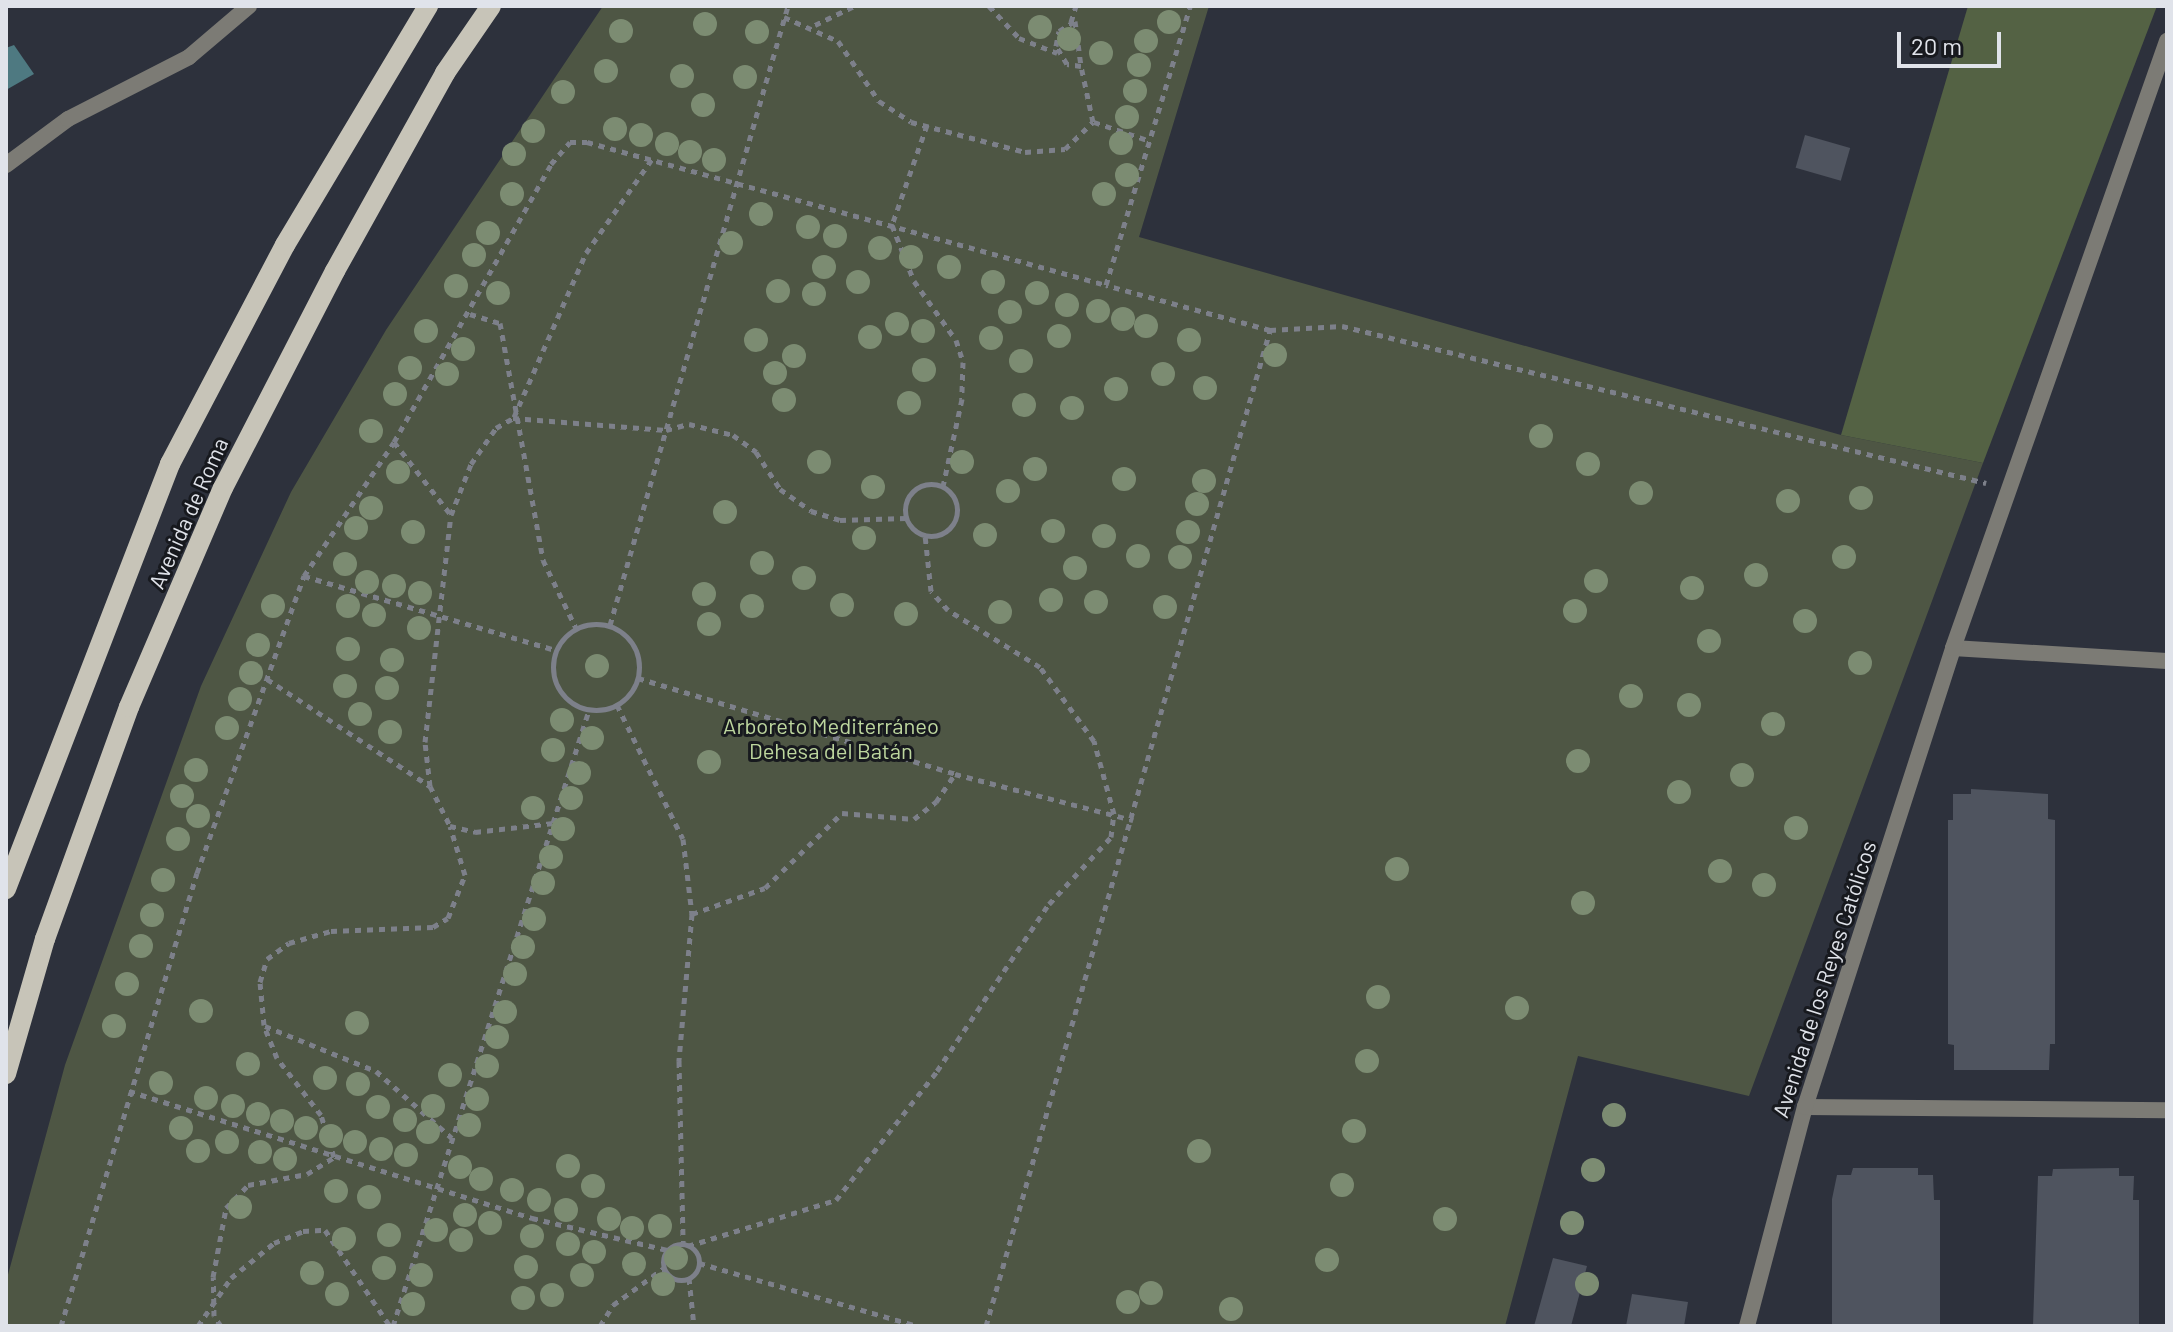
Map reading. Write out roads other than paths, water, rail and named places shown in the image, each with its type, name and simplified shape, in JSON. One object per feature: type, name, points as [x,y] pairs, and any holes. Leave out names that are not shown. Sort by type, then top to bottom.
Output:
[{"type":"main road","name":"Avenida de Roma","points":[[6,889],[170,464],[285,245],[428,6]]},
{"type":"main road","name":"Avenida de Roma","points":[[6,1074],[45,939],[129,707],[223,488],[349,244],[445,73],[491,6]]},
{"type":"street","points":[[6,165],[68,119],[189,57],[249,6]]},
{"type":"street","name":"Avenida de los Reyes Católicos","points":[[1747,1326],[1805,1107],[1953,648],[2006,488],[2167,41]]},
{"type":"street","points":[[1953,648],[2167,661]]},
{"type":"street","points":[[1805,1107],[2167,1110]]},
{"type":"water","points":[[14,45],[34,74],[6,90],[6,48]]},
{"type":"park label","name":"Arboreto Mediterráneo Dehesa del Batán","points":[[831,738]]}]
